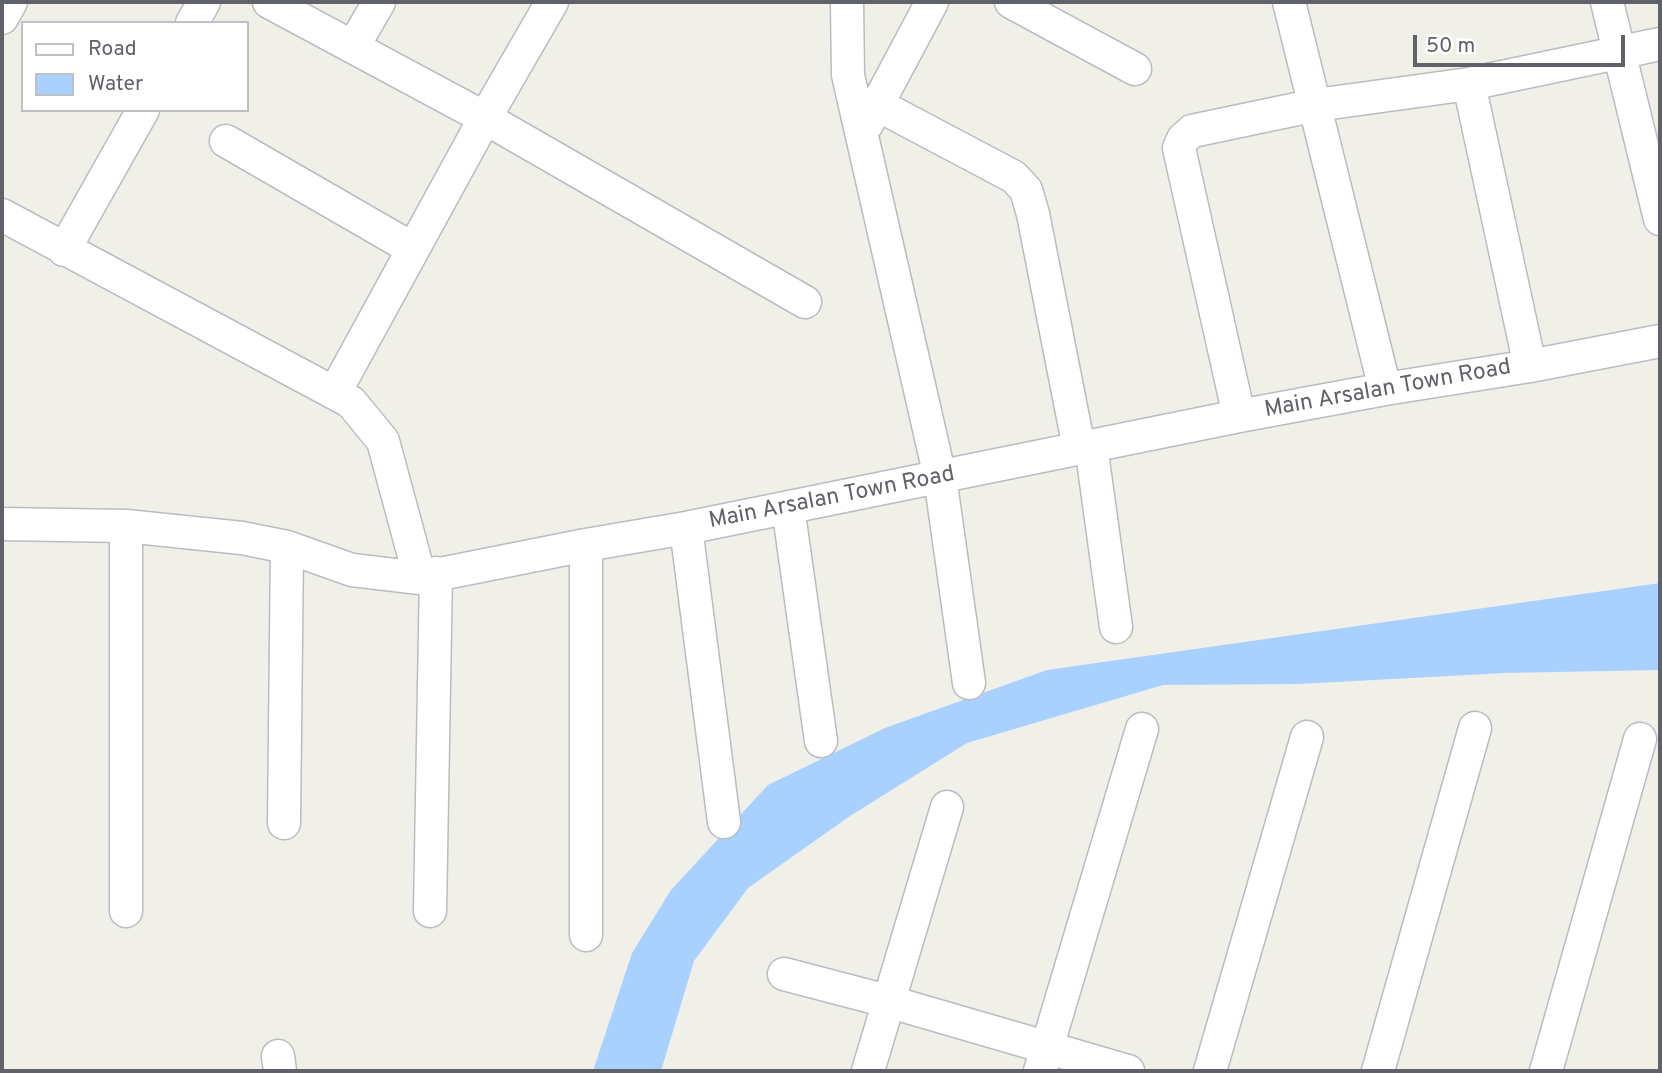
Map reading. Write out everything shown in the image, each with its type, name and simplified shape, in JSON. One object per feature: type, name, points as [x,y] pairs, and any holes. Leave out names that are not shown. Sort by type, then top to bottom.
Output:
[{"type":"street","points":[[2,18],[10,2]]},
{"type":"street","points":[[193,21],[204,2]]},
{"type":"street","points":[[269,2],[485,118],[805,302]]},
{"type":"street","points":[[354,47],[379,2]]},
{"type":"street","points":[[335,392],[485,118],[552,2]]},
{"type":"street","points":[[847,2],[848,75],[940,477],[969,683]]},
{"type":"street","points":[[861,135],[932,2]]},
{"type":"street","points":[[1012,2],[1135,69]]},
{"type":"street","points":[[1289,2],[1385,389]]},
{"type":"street","points":[[1607,2],[1660,219]]},
{"type":"street","points":[[1239,416],[1179,148],[1183,139],[1192,131],[1316,105],[1469,84],[1660,44]]},
{"type":"street","points":[[1469,84],[1530,366]]},
{"type":"street","points":[[878,105],[1014,177],[1026,190],[1085,447],[1115,627]]},
{"type":"street","points":[[64,250],[142,112]]},
{"type":"street","points":[[226,141],[413,249]]},
{"type":"street","points":[[5,225],[64,250],[335,392],[351,402],[383,441],[428,575],[430,911]]},
{"type":"street","name":"Main Arsalan Town Road","points":[[2,524],[126,526],[242,538],[288,547],[352,570],[428,575],[686,528],[1239,416],[1660,341]]},
{"type":"street","points":[[788,508],[821,741]]},
{"type":"street","points":[[126,526],[126,911]]},
{"type":"street","points":[[686,528],[724,822]]},
{"type":"street","points":[[586,545],[586,935]]},
{"type":"street","points":[[284,823],[288,547]]},
{"type":"street","points":[[1043,1060],[1142,729]]},
{"type":"street","points":[[1378,1071],[1475,729]]},
{"type":"street","points":[[1210,1071],[1307,737]]},
{"type":"street","points":[[1546,1071],[1640,739]]},
{"type":"street","points":[[868,1071],[947,807]]},
{"type":"street","points":[[784,974],[887,1001],[1043,1060],[1128,1071]]},
{"type":"water","points":[[1660,583],[1660,670],[1505,673],[1299,684],[1163,685],[967,743],[850,816],[748,888],[694,961],[661,1071],[593,1071],[632,953],[671,890],[768,785],[885,728],[1047,670]]}]
